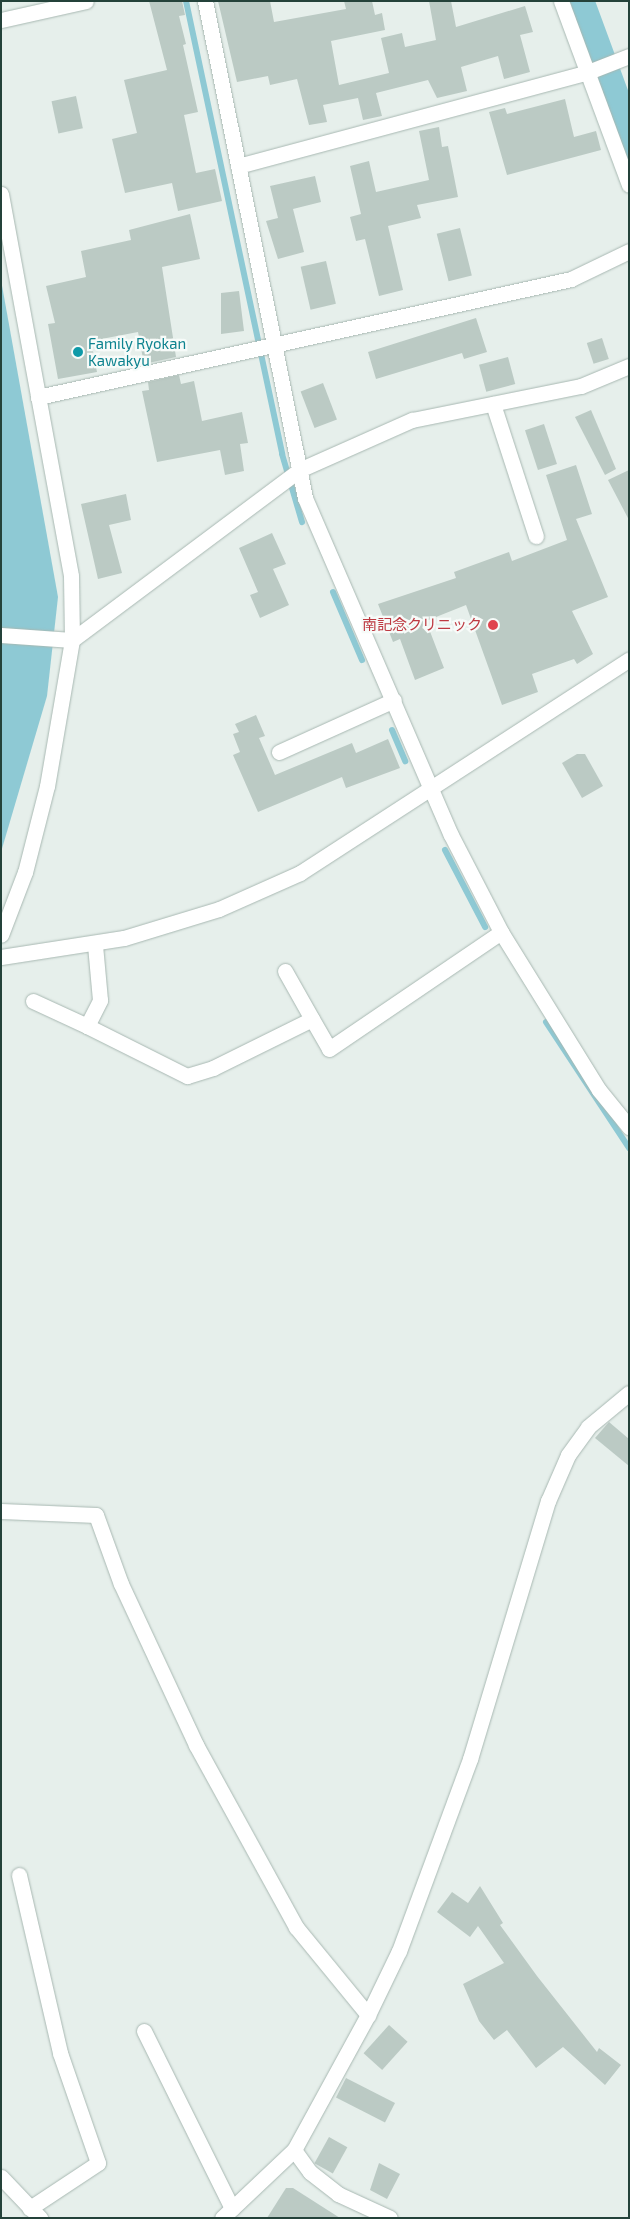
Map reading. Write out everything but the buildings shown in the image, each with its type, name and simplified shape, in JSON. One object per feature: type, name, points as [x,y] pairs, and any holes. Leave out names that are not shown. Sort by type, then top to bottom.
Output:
[{"type":"street","points":[[1,20],[86,1]]},
{"type":"street","points":[[205,1],[238,166],[265,350],[296,472],[432,788],[501,932],[599,1090],[629,1127]]},
{"type":"street","points":[[562,1],[596,69],[629,185]]},
{"type":"street","points":[[238,166],[596,69],[629,56]]},
{"type":"street","points":[[1,194],[70,576],[72,640],[47,786],[25,872],[1,935]]},
{"type":"street","points":[[38,398],[265,350],[571,279],[629,251]]},
{"type":"street","points":[[1,635],[72,640],[296,472],[412,420],[581,386],[629,366]]},
{"type":"street","points":[[493,404],[536,536]]},
{"type":"street","points":[[1,957],[95,945],[219,909],[300,873],[629,659]]},
{"type":"street","points":[[279,752],[394,700]]},
{"type":"street","points":[[285,971],[329,1049],[501,932]]},
{"type":"street","points":[[86,1026],[100,1000],[95,945]]},
{"type":"street","points":[[33,1000],[187,1076],[213,1068],[312,1019]]},
{"type":"street","points":[[144,2030],[227,2213],[294,2150],[368,2015],[399,1951],[470,1759],[548,1501],[568,1455],[588,1427],[629,1393]]},
{"type":"street","points":[[1,1511],[96,1515],[121,1584],[196,1745],[296,1928],[368,2015]]},
{"type":"street","points":[[1,2177],[35,2213],[98,2162],[60,2053],[19,1876]]},
{"type":"street","points":[[294,2150],[310,2172],[338,2194],[390,2218]]},
{"type":"water","points":[[1,280],[58,597],[47,696],[1,852]]},
{"type":"waterway","points":[[186,1],[282,454],[302,522]]},
{"type":"waterway","points":[[576,1],[629,145]]},
{"type":"waterway","points":[[333,592],[362,660]]},
{"type":"waterway","points":[[392,730],[405,761]]},
{"type":"waterway","points":[[445,850],[485,927]]},
{"type":"waterway","points":[[546,1022],[629,1148]]},
{"type":"place","name":"Family Ryokan Kawakyu","points":[[78,352]]},
{"type":"place","name":"南記念クリニック","points":[[493,625]]}]
